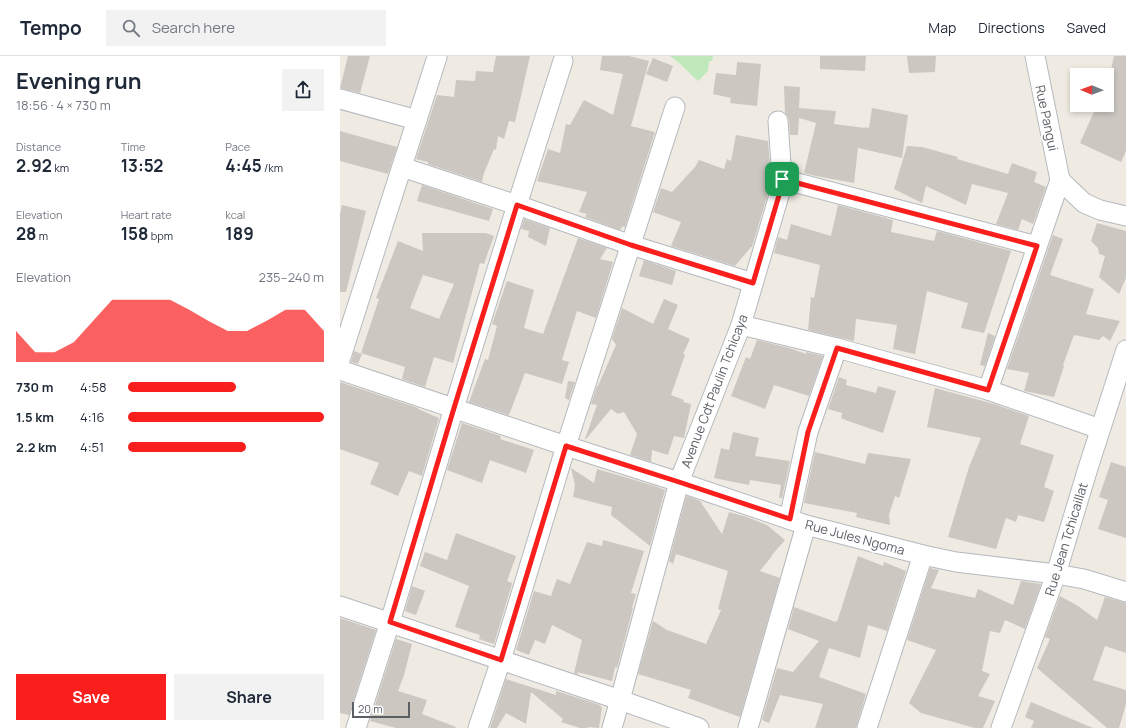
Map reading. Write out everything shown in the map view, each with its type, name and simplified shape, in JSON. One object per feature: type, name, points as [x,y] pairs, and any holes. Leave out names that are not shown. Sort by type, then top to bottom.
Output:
[{"type":"street","name":"Rue Pangui","points":[[1035,56],[1060,180]]},
{"type":"street","points":[[340,360],[437,57]]},
{"type":"street","points":[[356,728],[390,622],[517,205],[563,61]]},
{"type":"street","points":[[340,99],[417,120]]},
{"type":"street","points":[[478,728],[501,660],[566,446],[675,107]]},
{"type":"street","name":"Avenue Cdt Paulin Tchicaya","points":[[612,728],[679,482],[741,325],[780,192],[782,179],[778,121]]},
{"type":"street","points":[[402,167],[631,245],[753,283]]},
{"type":"street","points":[[782,179],[1037,246]]},
{"type":"street","points":[[988,390],[1060,180],[1084,203],[1100,210],[1126,216]]},
{"type":"street","points":[[741,325],[837,348],[988,390],[1100,429]]},
{"type":"street","points":[[748,728],[798,522],[808,432],[837,348]]},
{"type":"street","name":"Rue Jean Tchicaillat","points":[[1002,728],[1056,574],[1100,429],[1126,350]]},
{"type":"street","name":"Rue Jules Ngoma","points":[[340,370],[798,522],[956,562],[1056,574],[1084,579],[1126,592]]},
{"type":"street","points":[[867,728],[924,555]]},
{"type":"street","points":[[340,606],[699,728]]},
{"type":"green space","points":[[670,56],[713,56],[712,61],[709,61],[708,71],[698,81]]},
{"type":"building","points":[[348,56],[370,56],[360,93],[340,88]]},
{"type":"building","points":[[496,56],[530,56],[515,122],[509,121],[504,139],[498,136],[496,150],[494,149],[482,182],[416,159],[437,95],[454,97],[456,80],[475,81],[476,71],[493,72]]},
{"type":"building","points":[[602,56],[629,56],[649,61],[631,126],[655,132],[625,227],[623,226],[620,230],[585,217],[587,214],[579,212],[587,192],[537,181],[548,149],[560,153],[566,124],[570,125],[584,100],[613,115],[623,74],[600,70]]},
{"type":"building","points":[[820,56],[866,56],[865,71],[820,69]]},
{"type":"building","points":[[907,56],[936,56],[935,72],[909,73]]},
{"type":"building","points":[[1114,56],[1126,56],[1126,151],[1121,162],[1080,143],[1094,112],[1114,112],[1114,68],[1111,68]]},
{"type":"building","points":[[653,58],[673,66],[667,82],[646,74]]},
{"type":"building","points":[[737,62],[761,64],[757,106],[730,103],[731,98],[713,94],[716,73],[736,75]]},
{"type":"building","points":[[784,86],[800,87],[799,108],[836,111],[834,124],[869,128],[872,108],[908,115],[902,158],[858,148],[854,183],[804,173],[816,123],[799,118],[798,135],[790,135],[789,120],[785,113]]},
{"type":"building","points":[[340,131],[397,147],[388,174],[340,161]]},
{"type":"building","points":[[736,135],[768,141],[771,179],[752,247],[735,266],[671,246],[681,222],[653,212],[661,188],[672,192],[695,167],[699,160],[724,169],[727,159],[731,161]]},
{"type":"building","points":[[907,146],[922,147],[958,157],[957,159],[1008,174],[1012,163],[1037,172],[1034,182],[1046,187],[1033,224],[1022,219],[1018,230],[996,224],[1008,193],[972,184],[966,205],[926,186],[922,203],[894,189]]},
{"type":"building","points":[[422,185],[493,209],[489,221],[417,201]]},
{"type":"building","points":[[342,205],[366,211],[346,292],[340,292],[340,214]]},
{"type":"building","points":[[838,205],[893,220],[891,232],[934,241],[937,231],[1011,251],[984,333],[961,328],[968,303],[927,291],[915,354],[893,349],[897,325],[856,319],[854,341],[808,330],[811,297],[814,298],[820,265],[774,253],[778,237],[787,240],[791,224],[831,236]]},
{"type":"building","points":[[524,219],[550,228],[546,246],[528,237],[529,231],[521,229]]},
{"type":"building","points":[[1097,223],[1126,231],[1126,278],[1119,294],[1099,277],[1105,256],[1099,254],[1098,248],[1091,241]]},
{"type":"building","points":[[422,233],[486,233],[494,236],[484,264],[480,263],[453,363],[434,357],[425,387],[402,379],[405,367],[361,353],[379,299],[376,298],[398,241],[423,251]],"holes":[[[423,275],[454,284],[439,319],[410,308]]]},
{"type":"building","points":[[1053,235],[1063,239],[1050,275],[1094,289],[1086,314],[1120,321],[1110,341],[1103,336],[1099,340],[1074,335],[1063,365],[1064,366],[1054,397],[1024,391],[1029,373],[1007,369]]},
{"type":"building","points":[[578,238],[607,248],[600,259],[613,262],[596,318],[577,311],[562,360],[569,362],[562,384],[525,373],[509,415],[469,402],[485,359],[488,360],[497,326],[492,324],[507,281],[534,290],[524,328],[543,334]]},
{"type":"building","points":[[644,260],[676,271],[672,285],[639,276]]},
{"type":"building","points":[[664,299],[678,305],[668,329],[690,339],[683,354],[685,355],[671,395],[684,400],[683,402],[691,404],[684,438],[674,436],[668,455],[652,450],[651,462],[630,455],[637,434],[624,412],[618,414],[611,409],[585,439],[597,405],[591,404],[597,386],[616,345],[612,339],[622,308],[653,324]]},
{"type":"building","points":[[988,333],[995,336],[985,366],[980,365]]},
{"type":"building","points":[[757,340],[806,354],[806,352],[823,356],[809,396],[774,385],[765,409],[731,396],[746,357],[750,359]]},
{"type":"building","points":[[354,351],[362,354],[358,364],[351,362]]},
{"type":"building","points":[[839,377],[847,380],[846,385],[876,393],[878,386],[896,391],[883,433],[841,418],[842,413],[828,409]]},
{"type":"building","points":[[568,381],[575,382],[569,400],[565,398]]},
{"type":"building","points":[[340,382],[418,408],[439,418],[422,476],[409,471],[398,496],[370,484],[379,463],[340,449]]},
{"type":"building","points":[[935,388],[994,404],[1029,416],[1020,444],[1054,455],[1044,487],[1054,491],[1044,522],[1018,515],[1016,522],[1006,518],[996,549],[948,537],[969,467],[981,438],[927,427]]},
{"type":"building","points":[[462,423],[501,436],[500,439],[534,450],[526,473],[490,460],[482,483],[447,470]]},
{"type":"building","points":[[733,432],[759,438],[755,456],[790,461],[782,498],[779,498],[781,485],[750,480],[749,485],[714,478],[721,448],[729,450]]},
{"type":"building","points":[[815,452],[865,464],[868,453],[911,459],[899,498],[895,496],[889,515],[890,525],[856,517],[857,513],[804,503]]},
{"type":"building","points":[[1111,462],[1126,467],[1126,538],[1098,529],[1108,500],[1099,497]]},
{"type":"building","points":[[571,468],[594,483],[597,469],[665,490],[650,546],[611,515],[612,507],[573,497],[575,485]]},
{"type":"building","points":[[687,496],[700,501],[722,534],[729,512],[767,525],[785,540],[760,571],[780,578],[740,717],[688,698],[691,690],[638,674],[653,621],[667,630],[706,644],[721,610],[718,609],[728,571],[676,554],[673,564],[669,561]]},
{"type":"building","points":[[456,533],[516,556],[507,581],[512,584],[494,644],[479,639],[480,635],[455,627],[469,586],[420,566],[425,552],[447,560]]},
{"type":"building","points":[[603,540],[644,551],[631,593],[636,594],[633,608],[617,668],[615,667],[612,681],[577,672],[579,675],[574,673],[582,640],[552,625],[545,644],[535,640],[529,655],[516,650],[534,591],[551,596],[557,579],[570,584],[587,542],[602,546]]},
{"type":"building","points":[[858,556],[883,566],[884,562],[906,571],[887,631],[868,625],[860,658],[829,648],[819,677],[866,694],[856,728],[815,728],[823,704],[780,695],[769,723],[762,720],[777,668],[793,672],[819,641],[788,629],[794,607],[836,622],[837,620],[837,622]]},
{"type":"building","points":[[930,568],[939,570],[931,588],[975,598],[978,589],[1013,605],[1021,581],[1041,584],[1025,629],[1005,620],[1000,633],[990,631],[982,671],[990,674],[978,696],[995,701],[983,728],[975,728],[921,713],[909,703],[936,650],[907,640]]},
{"type":"building","points":[[412,586],[425,591],[416,615],[405,611]]},
{"type":"building","points":[[1060,596],[1078,606],[1097,620],[1105,597],[1126,603],[1126,653],[1105,646],[1093,680],[1126,690],[1126,704],[1119,728],[1107,728],[1037,668],[1050,639],[1045,637]]},
{"type":"building","points":[[340,618],[376,630],[349,715],[340,713]]},
{"type":"building","points":[[396,639],[412,644],[398,691],[427,700],[422,714],[456,727],[455,728],[396,728],[370,721]]},
{"type":"building","points":[[506,679],[556,695],[556,691],[600,705],[602,708],[599,728],[580,728],[561,722],[563,719],[531,692],[526,724],[506,713],[497,728],[490,728]]},
{"type":"building","points":[[1031,702],[1093,728],[1031,728],[1034,721],[1025,717]]},
{"type":"route","points":[[782,179],[1037,246],[988,390],[837,348],[808,432],[790,519],[566,446],[501,660],[390,622],[517,205],[631,245],[753,283],[780,192],[782,179]]}]
